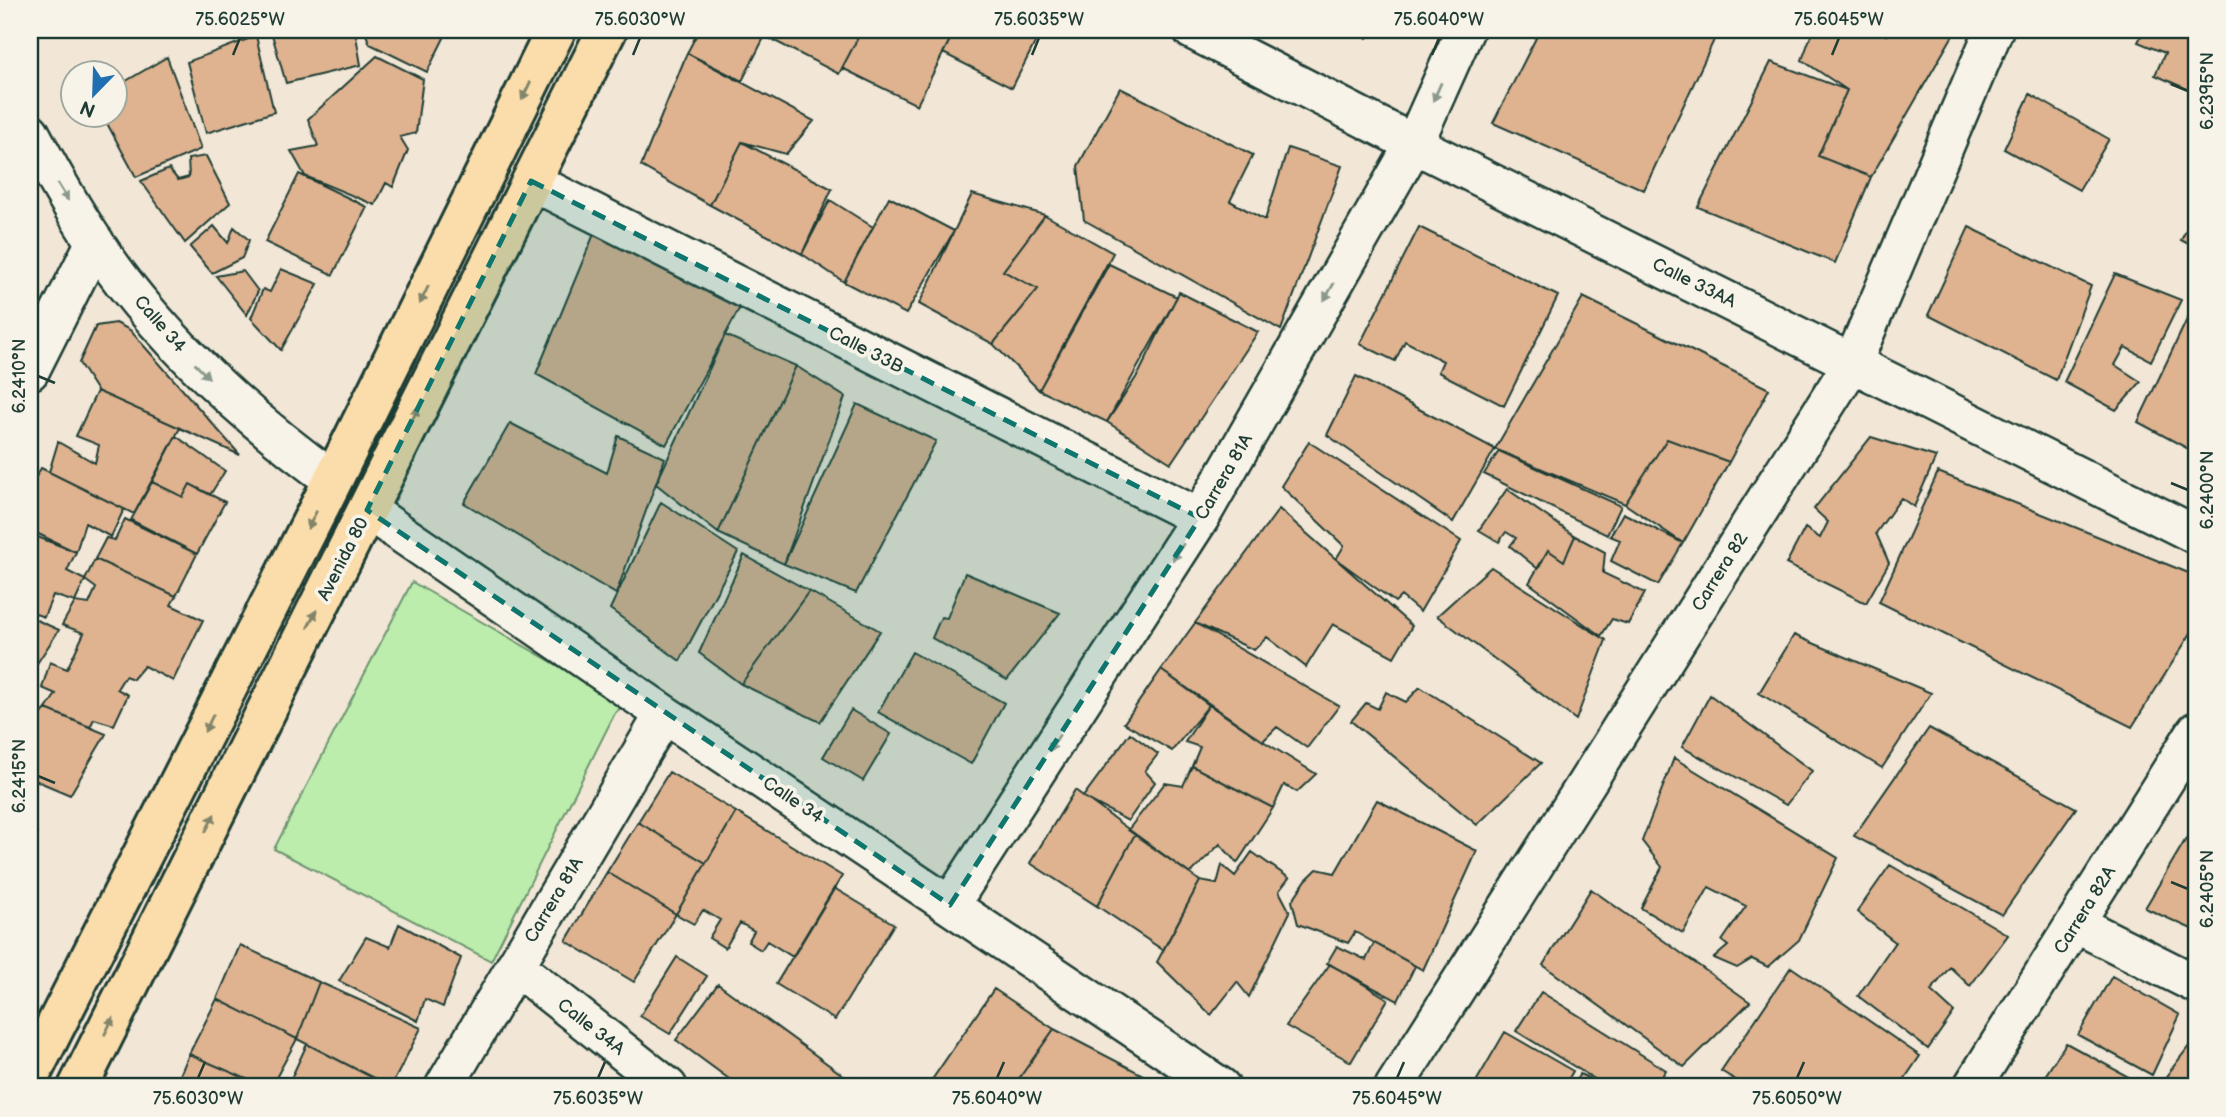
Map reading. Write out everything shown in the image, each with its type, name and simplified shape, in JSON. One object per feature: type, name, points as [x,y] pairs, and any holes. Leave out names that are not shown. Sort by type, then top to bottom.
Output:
[{"type":"main road","points":[[30,1076],[556,30]]},
{"type":"main road","name":"Avenida 80","points":[[78,1087],[607,30]]},
{"type":"street","name":"Calle 33AA","points":[[1192,30],[2196,535]]},
{"type":"street","name":"Carrera 81A","points":[[950,905],[1200,518],[1414,144],[1465,30]]},
{"type":"street","name":"Carrera 82","points":[[1394,1087],[1853,362],[1994,30]]},
{"type":"street","name":"Calle 34","points":[[30,132],[94,242],[153,319],[220,389],[332,480]]},
{"type":"street","name":"Calle 33B","points":[[531,181],[1200,518]]},
{"type":"street","points":[[30,371],[94,242]]},
{"type":"street","name":"Calle 34","points":[[367,510],[664,714],[1221,1087]]},
{"type":"street","name":"Carrera 81A","points":[[444,1087],[664,714]]},
{"type":"street","name":"Carrera 82A","points":[[1972,1087],[2196,731]]},
{"type":"street","points":[[2076,924],[2196,984]]},
{"type":"street","name":"Calle 34A","points":[[515,966],[668,1087]]},
{"type":"highlighted area","points":[[531,181],[1200,518],[950,905],[367,510]]},
{"type":"green space","points":[[412,582],[625,704],[615,713],[491,961],[274,849]]},
{"type":"building","points":[[355,30],[361,65],[286,83],[271,31]]},
{"type":"building","points":[[364,30],[448,30],[427,72],[370,44]]},
{"type":"building","points":[[699,30],[768,30],[742,81],[687,53]]},
{"type":"building","points":[[768,30],[862,30],[839,74],[765,36]]},
{"type":"building","points":[[862,30],[955,30],[917,105],[842,68]]},
{"type":"building","points":[[955,30],[1018,30],[1037,39],[1012,88],[943,53]]},
{"type":"building","points":[[1353,30],[1372,30],[1367,38]]},
{"type":"building","points":[[1540,30],[1697,30],[1714,40],[1644,190],[1493,123]]},
{"type":"building","points":[[1813,30],[1874,30],[1886,35],[1885,30],[1956,30],[1871,177],[1818,156],[1847,90],[1802,60]]},
{"type":"building","points":[[2144,30],[2196,30],[2196,93],[2155,75],[2165,53],[2138,42]]},
{"type":"building","points":[[256,36],[274,112],[206,133],[187,62]]},
{"type":"building","points":[[687,53],[814,121],[786,154],[742,142],[710,205],[641,166]]},
{"type":"building","points":[[377,56],[423,79],[416,133],[400,137],[408,150],[393,187],[386,183],[375,205],[305,176],[291,151],[318,146],[308,119]]},
{"type":"building","points":[[167,57],[201,149],[136,177],[111,130],[130,130],[130,79]]},
{"type":"building","points":[[1771,62],[1847,90],[1818,156],[1871,177],[1835,263],[1698,207]]},
{"type":"building","points":[[1120,88],[1253,155],[1230,201],[1265,220],[1288,148],[1342,166],[1281,330],[1084,220],[1078,166]]},
{"type":"building","points":[[2030,94],[2109,139],[2079,190],[2004,149]]},
{"type":"building","points":[[742,142],[832,189],[802,254],[710,205]]},
{"type":"building","points":[[206,156],[230,203],[185,243],[141,181],[169,169],[178,180],[189,177],[188,159]]},
{"type":"building","points":[[299,174],[367,207],[333,275],[265,242]]},
{"type":"building","points":[[972,194],[1045,215],[1003,271],[1038,289],[993,344],[919,304]]},
{"type":"building","points":[[889,197],[954,231],[906,314],[844,282]]},
{"type":"building","points":[[830,200],[873,227],[844,282],[802,254]]},
{"type":"building","points":[[2196,212],[2196,248],[2181,240]]},
{"type":"building","points":[[1045,215],[1113,253],[1039,390],[993,344],[1038,289],[1003,271]]},
{"type":"building","points":[[214,226],[228,243],[234,227],[249,240],[242,258],[212,273],[190,247]]},
{"type":"building","points":[[1419,227],[1558,296],[1504,406],[1438,372],[1443,361],[1405,341],[1395,361],[1360,344]]},
{"type":"building","points":[[1969,227],[2091,286],[2056,380],[1928,315]]},
{"type":"building","points":[[596,229],[744,300],[666,445],[536,374]]},
{"type":"building","points":[[1109,264],[1177,297],[1107,422],[1039,390]]},
{"type":"building","points":[[281,269],[318,284],[281,350],[251,318],[263,289],[270,292]]},
{"type":"building","points":[[243,271],[258,291],[247,315],[216,276]]},
{"type":"building","points":[[2115,274],[2181,300],[2151,361],[2125,347],[2115,365],[2141,382],[2116,410],[2064,382]]},
{"type":"building","points":[[1179,292],[1258,332],[1171,463],[1107,422],[1139,373]]},
{"type":"building","points":[[1583,297],[1769,389],[1729,462],[1667,439],[1625,504],[1495,449]]},
{"type":"building","points":[[2191,311],[2196,312],[2196,453],[2138,422]]},
{"type":"building","points":[[116,323],[130,330],[240,455],[97,391],[79,363],[96,326]]},
{"type":"building","points":[[725,335],[796,366],[718,533],[656,484]]},
{"type":"building","points":[[796,366],[845,397],[784,564],[718,533]]},
{"type":"building","points":[[1356,376],[1495,449],[1453,522],[1327,435]]},
{"type":"building","points":[[97,391],[180,428],[134,514],[49,472],[58,442],[95,463],[99,445],[76,436]]},
{"type":"building","points":[[857,404],[936,441],[856,593],[784,564]]},
{"type":"building","points":[[510,423],[607,473],[618,436],[665,458],[616,594],[464,503]]},
{"type":"building","points":[[176,436],[225,471],[210,495],[190,484],[183,497],[152,482]]},
{"type":"building","points":[[1871,437],[1936,457],[1914,507],[1901,498],[1876,533],[1889,563],[1866,603],[1786,564],[1805,528],[1820,538],[1828,522],[1814,509]]},
{"type":"building","points":[[1667,439],[1729,462],[1683,543],[1625,504]]},
{"type":"building","points":[[1309,442],[1461,541],[1420,612],[1401,596],[1395,602],[1336,559],[1344,546],[1281,486]]},
{"type":"building","points":[[1499,451],[1621,506],[1607,535],[1484,474]]},
{"type":"building","points":[[41,468],[124,509],[111,537],[85,523],[76,552],[30,530],[30,479],[34,480]]},
{"type":"building","points":[[1938,472],[2196,576],[2196,625],[2132,727],[1879,602]]},
{"type":"building","points":[[152,482],[183,497],[190,484],[225,502],[197,554],[131,520]]},
{"type":"building","points":[[1507,489],[1575,536],[1564,561],[1548,550],[1538,569],[1510,546],[1516,538],[1506,532],[1499,542],[1479,530]]},
{"type":"building","points":[[661,502],[738,552],[680,661],[610,609]]},
{"type":"building","points":[[1279,509],[1412,626],[1394,657],[1333,624],[1306,667],[1267,637],[1254,650],[1195,623]]},
{"type":"building","points":[[1623,513],[1683,543],[1658,585],[1611,561],[1620,540],[1610,536]]},
{"type":"building","points":[[125,519],[197,554],[176,596],[95,559],[106,538],[115,540]]},
{"type":"building","points":[[30,534],[76,552],[67,571],[85,580],[75,602],[53,595],[44,617],[30,612]]},
{"type":"building","points":[[1575,536],[1605,552],[1603,573],[1645,593],[1628,624],[1612,619],[1601,636],[1529,583],[1548,550],[1564,561]]},
{"type":"building","points":[[744,555],[809,591],[741,684],[699,653]]},
{"type":"building","points":[[95,559],[176,596],[171,605],[203,620],[173,681],[144,666],[133,679],[125,676],[117,689],[128,695],[114,725],[94,719],[90,727],[46,709],[56,694],[42,688],[50,662],[67,669],[84,633],[62,625],[75,602],[89,604],[96,588],[85,580]]},
{"type":"building","points":[[1491,567],[1606,640],[1576,720],[1437,616]]},
{"type":"building","points":[[965,573],[1060,613],[1007,680],[932,638],[941,617],[947,618]]},
{"type":"building","points":[[809,591],[880,631],[820,722],[741,684]]},
{"type":"building","points":[[30,617],[59,630],[34,668],[30,666]]},
{"type":"building","points":[[1195,623],[1339,706],[1307,748],[1277,727],[1263,741],[1161,670]]},
{"type":"building","points":[[1794,635],[1931,693],[1882,768],[1759,693]]},
{"type":"building","points":[[912,652],[1004,703],[971,764],[878,712]]},
{"type":"building","points":[[1161,670],[1209,705],[1172,751],[1124,723]]},
{"type":"building","points":[[1420,687],[1541,763],[1477,825],[1351,721],[1366,703],[1378,709],[1386,692],[1406,702]]},
{"type":"building","points":[[1710,695],[1812,771],[1786,805],[1682,747]]},
{"type":"building","points":[[1209,705],[1316,774],[1297,792],[1284,785],[1273,808],[1192,766],[1200,747],[1185,742]]},
{"type":"building","points":[[46,709],[106,734],[70,795],[30,778],[30,727]]},
{"type":"building","points":[[851,710],[891,734],[863,781],[823,757]]},
{"type":"building","points":[[1929,728],[2076,808],[2002,915],[1854,836]]},
{"type":"building","points":[[1130,733],[1158,754],[1145,771],[1155,782],[1128,821],[1083,797]]},
{"type":"building","points":[[1674,758],[1838,858],[1799,940],[1768,967],[1752,959],[1737,968],[1714,958],[1728,946],[1722,941],[1746,906],[1709,887],[1683,933],[1641,908],[1662,867],[1642,841]]},
{"type":"building","points":[[1192,766],[1273,808],[1237,863],[1220,844],[1190,874],[1128,830],[1165,783],[1183,786]]},
{"type":"building","points":[[669,772],[736,812],[706,863],[638,822]]},
{"type":"building","points":[[1075,790],[1135,834],[1097,906],[1030,863]]},
{"type":"building","points":[[1377,800],[1477,851],[1423,970],[1355,932],[1348,943],[1298,924],[1292,901],[1317,869],[1335,873]]},
{"type":"building","points":[[736,812],[842,876],[793,957],[767,941],[761,950],[748,942],[754,931],[740,923],[725,948],[709,938],[720,920],[703,910],[694,924],[676,914]]},
{"type":"building","points":[[638,822],[706,863],[676,914],[607,872]]},
{"type":"building","points":[[2196,822],[2196,931],[2145,908]]},
{"type":"building","points":[[30,831],[37,834],[30,876]]},
{"type":"building","points":[[1135,834],[1200,881],[1163,950],[1097,906]]},
{"type":"building","points":[[1252,852],[1289,878],[1279,891],[1290,912],[1249,997],[1237,982],[1211,1015],[1157,962],[1200,881],[1217,884],[1222,865],[1235,876]]},
{"type":"building","points":[[1890,865],[2008,935],[1970,986],[1950,967],[1931,991],[1954,1012],[1928,1049],[1858,996],[1895,942],[1857,912]]},
{"type":"building","points":[[607,872],[676,914],[634,982],[566,941]]},
{"type":"building","points":[[834,888],[894,924],[835,1020],[776,984]]},
{"type":"building","points":[[1591,889],[1750,1002],[1684,1067],[1543,965]]},
{"type":"building","points":[[399,924],[461,958],[443,1007],[425,999],[418,1021],[339,981],[366,937],[390,947]]},
{"type":"building","points":[[1374,943],[1415,966],[1398,1001],[1327,963],[1337,946],[1366,960]]},
{"type":"building","points":[[240,945],[319,982],[297,1039],[217,999]]},
{"type":"building","points":[[677,957],[707,976],[670,1034],[640,1016]]},
{"type":"building","points":[[1330,964],[1388,999],[1351,1062],[1286,1026]]},
{"type":"building","points":[[1791,967],[1920,1056],[1899,1087],[1747,1087],[1721,1071]]},
{"type":"building","points":[[2112,976],[2180,1015],[2152,1075],[2078,1035]]},
{"type":"building","points":[[319,982],[421,1028],[391,1087],[297,1039]]},
{"type":"building","points":[[718,984],[855,1084],[853,1087],[740,1087],[676,1040]]},
{"type":"building","points":[[994,989],[1054,1029],[1013,1087],[927,1087]]},
{"type":"building","points":[[1541,992],[1666,1070],[1655,1087],[1608,1087],[1516,1031]]},
{"type":"building","points":[[217,999],[297,1039],[271,1087],[265,1087],[189,1054]]},
{"type":"building","points":[[1054,1029],[1149,1078],[1142,1087],[1013,1087]]},
{"type":"building","points":[[1505,1032],[1573,1071],[1564,1087],[1473,1087]]},
{"type":"building","points":[[2196,1037],[2196,1087],[2168,1087],[2161,1083]]},
{"type":"building","points":[[2066,1043],[2136,1081],[2130,1087],[2038,1087]]},
{"type":"building","points":[[307,1044],[385,1084],[383,1087],[287,1087]]},
{"type":"building","points":[[189,1054],[265,1087],[175,1087]]},
{"type":"building","points":[[1580,1074],[1605,1087],[1571,1087]]},
{"type":"building","points":[[860,1078],[871,1087],[854,1087]]}]
